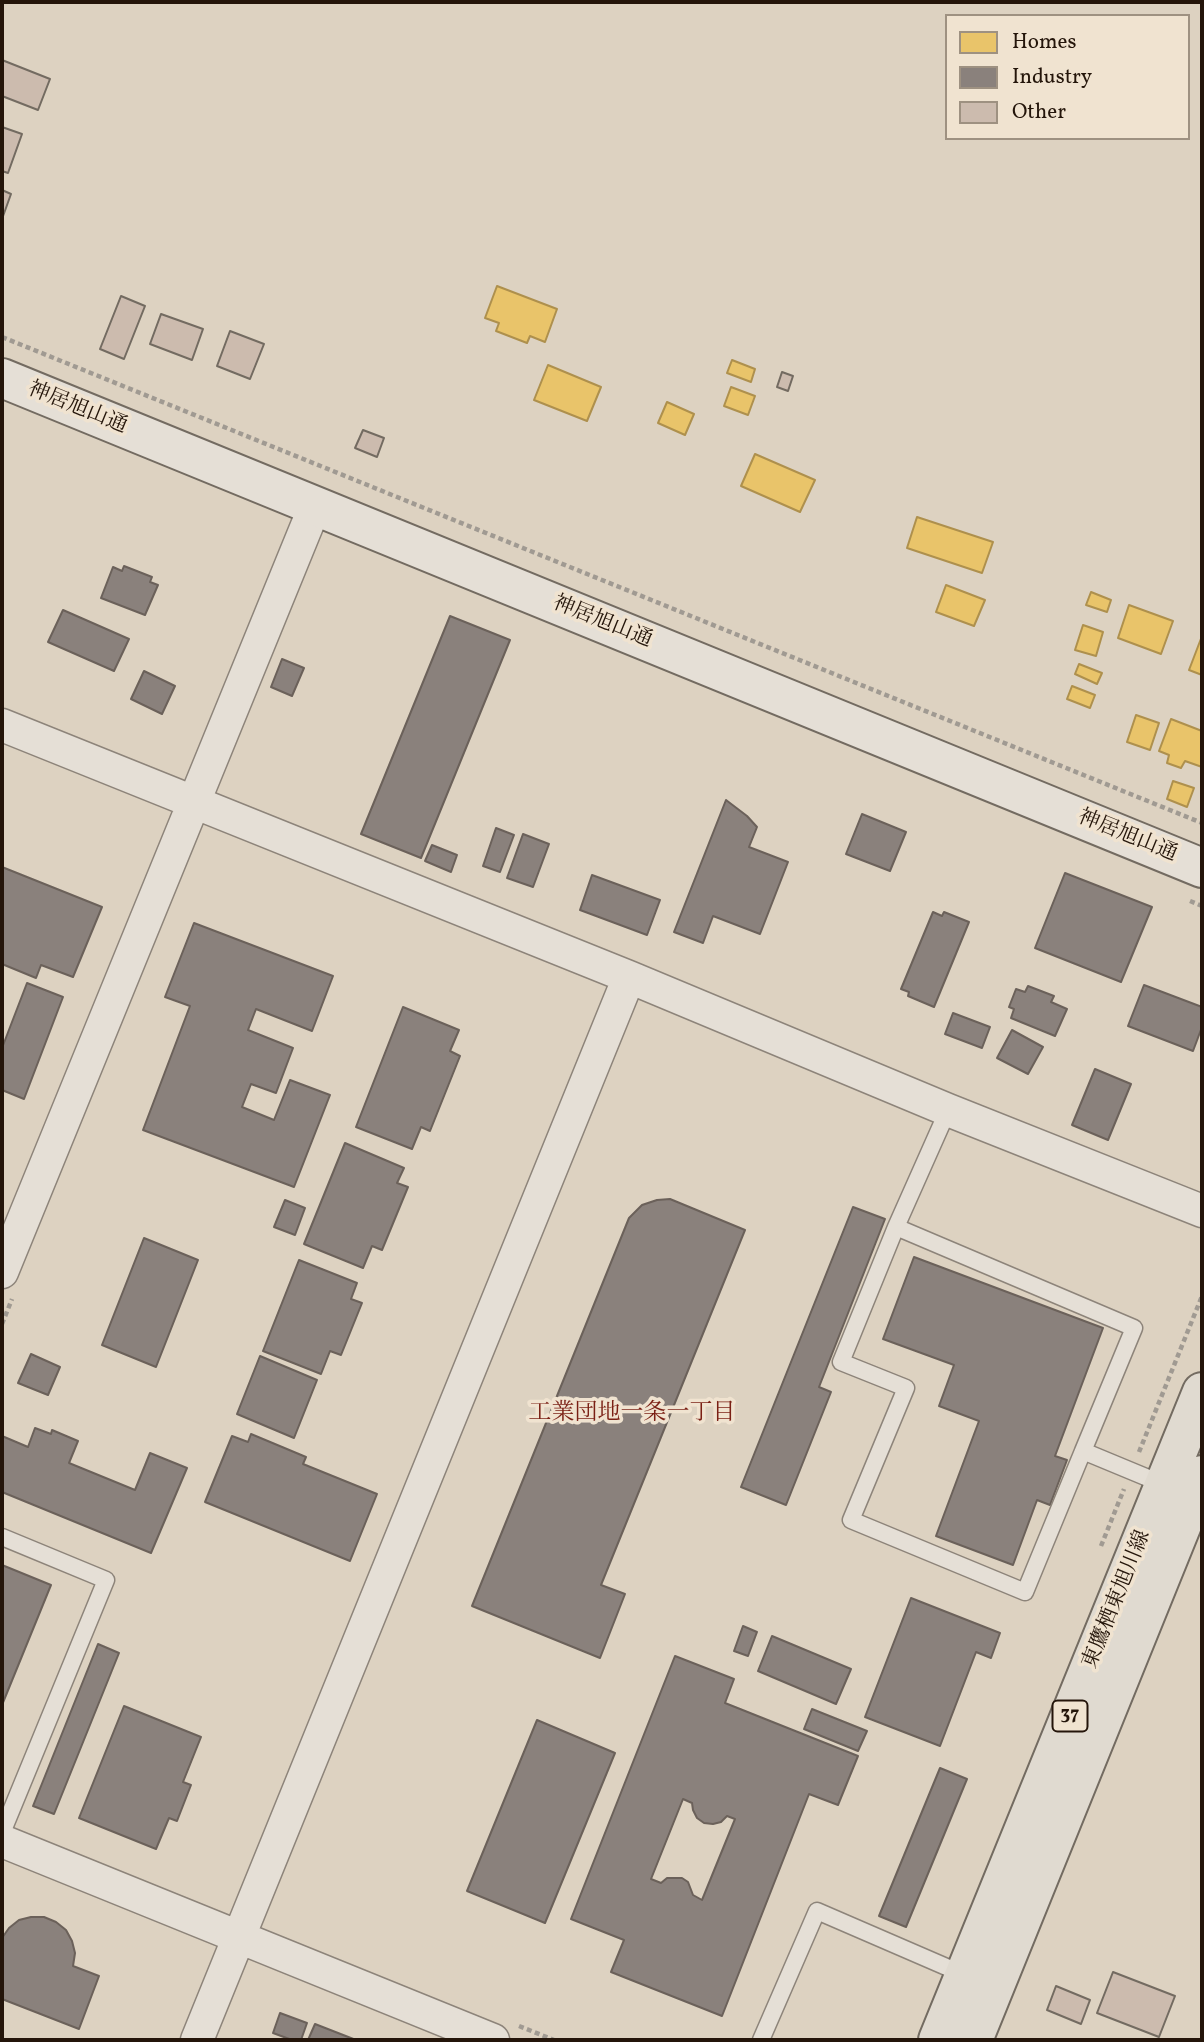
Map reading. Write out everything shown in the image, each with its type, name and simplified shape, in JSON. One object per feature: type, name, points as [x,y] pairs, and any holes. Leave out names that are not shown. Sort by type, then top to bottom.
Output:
[{"type":"main road","name":"神居旭山通","points":[[2,378],[1202,868]]},
{"type":"main road","name":"東鷹栖東旭川線","points":[[938,2040],[979,1981],[1187,1485],[1202,1392]]},
{"type":"main road","name":"東鷹栖東旭川線","points":[[973,2040],[979,1981]]},
{"type":"street","points":[[2,1272],[315,506]]},
{"type":"street","points":[[2,725],[1202,1211]]},
{"type":"street","points":[[197,2040],[629,977]]},
{"type":"street","points":[[2,1841],[493,2040]]},
{"type":"lane","points":[[896,1227],[1134,1328],[1025,1592],[851,1520],[906,1388],[841,1362],[896,1227],[948,1110]]},
{"type":"lane","points":[[1083,1451],[1187,1485]]},
{"type":"lane","points":[[2,1537],[106,1580],[2,1833]]},
{"type":"lane","points":[[761,2040],[817,1911],[979,1981]]},
{"type":"path","points":[[2,337],[1202,823]]},
{"type":"building: Homes","points":[[497,286],[557,309],[545,342],[530,336],[527,343],[496,331],[499,323],[485,318]]},
{"type":"building: Homes","points":[[732,360],[755,369],[751,382],[727,373]]},
{"type":"building: Homes","points":[[548,365],[601,387],[587,421],[534,400]]},
{"type":"building: Homes","points":[[731,387],[755,396],[748,415],[724,406]]},
{"type":"building: Homes","points":[[667,402],[694,414],[685,435],[658,423]]},
{"type":"building: Homes","points":[[755,454],[815,480],[800,512],[741,486]]},
{"type":"building: Homes","points":[[917,517],[993,542],[982,573],[907,548]]},
{"type":"building: Homes","points":[[946,585],[985,600],[974,626],[936,612]]},
{"type":"building: Homes","points":[[1091,592],[1111,600],[1107,612],[1086,605]]},
{"type":"building: Homes","points":[[1129,605],[1173,621],[1161,654],[1118,638]]},
{"type":"building: Homes","points":[[1083,625],[1103,632],[1096,656],[1075,650]]},
{"type":"building: Homes","points":[[1202,636],[1202,675],[1189,670]]},
{"type":"building: Homes","points":[[1079,664],[1102,673],[1097,684],[1075,674]]},
{"type":"building: Homes","points":[[1072,686],[1095,695],[1090,708],[1067,699]]},
{"type":"building: Homes","points":[[1136,715],[1159,723],[1150,750],[1127,742]]},
{"type":"building: Homes","points":[[1171,719],[1202,731],[1202,767],[1185,761],[1181,768],[1167,763],[1169,755],[1159,751]]},
{"type":"building: Homes","points":[[1173,781],[1194,788],[1187,807],[1167,799]]},
{"type":"building: Industry","points":[[124,566],[152,577],[150,582],[158,585],[145,615],[101,598],[113,567],[122,571]]},
{"type":"building: Industry","points":[[63,610],[129,639],[114,671],[48,642]]},
{"type":"building: Industry","points":[[450,616],[510,640],[421,858],[361,834]]},
{"type":"building: Industry","points":[[282,659],[304,668],[292,696],[271,687]]},
{"type":"building: Industry","points":[[144,671],[175,686],[162,714],[131,699]]},
{"type":"building: Industry","points":[[726,800],[757,827],[749,847],[788,862],[760,934],[713,916],[703,943],[674,932]]},
{"type":"building: Industry","points":[[862,814],[906,832],[890,871],[846,854]]},
{"type":"building: Industry","points":[[496,828],[514,835],[500,872],[483,866]]},
{"type":"building: Industry","points":[[523,834],[549,844],[533,887],[507,878]]},
{"type":"building: Industry","points":[[432,845],[457,855],[451,872],[425,861]]},
{"type":"building: Industry","points":[[2,867],[102,907],[73,977],[41,965],[36,978],[2,964]]},
{"type":"building: Industry","points":[[1065,873],[1152,907],[1121,982],[1035,948]]},
{"type":"building: Industry","points":[[592,875],[660,900],[647,935],[580,910]]},
{"type":"building: Industry","points":[[933,912],[942,916],[944,912],[969,922],[934,1007],[908,996],[909,992],[901,989]]},
{"type":"building: Industry","points":[[194,923],[333,976],[312,1031],[256,1009],[248,1030],[293,1048],[276,1093],[251,1084],[242,1107],[274,1120],[290,1080],[330,1095],[294,1187],[143,1130],[190,1006],[165,997]]},
{"type":"building: Industry","points":[[27,983],[63,997],[24,1099],[2,1090],[2,1048]]},
{"type":"building: Industry","points":[[1144,985],[1202,1007],[1202,1027],[1193,1051],[1128,1026]]},
{"type":"building: Industry","points":[[1028,986],[1054,996],[1051,1002],[1067,1009],[1055,1036],[1011,1018],[1014,1009],[1009,1007],[1016,989],[1025,992]]},
{"type":"building: Industry","points":[[403,1007],[459,1030],[450,1051],[460,1056],[430,1131],[421,1127],[412,1149],[356,1127]]},
{"type":"building: Industry","points":[[953,1013],[990,1027],[982,1048],[945,1034]]},
{"type":"building: Industry","points":[[1012,1030],[1043,1047],[1028,1074],[997,1058]]},
{"type":"building: Industry","points":[[1095,1069],[1131,1084],[1108,1140],[1072,1125]]},
{"type":"building: Industry","points":[[345,1143],[404,1168],[397,1183],[408,1187],[382,1250],[372,1246],[363,1268],[304,1244]]},
{"type":"building: Industry","points":[[670,1199],[745,1230],[601,1585],[625,1594],[600,1658],[472,1606],[629,1218],[642,1205]]},
{"type":"building: Industry","points":[[285,1200],[305,1208],[295,1235],[274,1227]]},
{"type":"building: Industry","points":[[853,1207],[885,1219],[819,1387],[831,1392],[786,1505],[741,1487]]},
{"type":"building: Industry","points":[[144,1238],[198,1260],[156,1367],[102,1345]]},
{"type":"building: Industry","points":[[914,1257],[1103,1328],[1055,1456],[1067,1460],[1050,1505],[1037,1500],[1013,1565],[936,1536],[979,1421],[939,1406],[954,1365],[883,1339]]},
{"type":"building: Industry","points":[[299,1260],[357,1283],[351,1299],[362,1303],[341,1355],[330,1351],[321,1374],[263,1351]]},
{"type":"building: Industry","points":[[31,1354],[60,1367],[48,1395],[18,1383]]},
{"type":"building: Industry","points":[[260,1356],[317,1380],[294,1438],[237,1414]]},
{"type":"building: Industry","points":[[35,1428],[51,1434],[52,1430],[78,1441],[69,1463],[135,1490],[150,1453],[187,1468],[151,1553],[2,1492],[2,1436],[28,1447]]},
{"type":"building: Industry","points":[[251,1434],[306,1457],[303,1464],[377,1494],[350,1561],[205,1502],[232,1436],[248,1442]]},
{"type":"building: Industry","points":[[2,1565],[51,1585],[2,1705]]},
{"type":"building: Industry","points":[[911,1598],[1000,1633],[991,1658],[976,1652],[940,1746],[865,1717]]},
{"type":"building: Industry","points":[[743,1626],[757,1632],[748,1656],[734,1651]]},
{"type":"building: Industry","points":[[772,1636],[851,1669],[836,1704],[758,1671]]},
{"type":"building: Industry","points":[[98,1644],[119,1653],[54,1814],[33,1806]]},
{"type":"building: Industry","points":[[675,1656],[734,1679],[725,1703],[858,1756],[838,1805],[809,1794],[722,2016],[611,1972],[624,1940],[571,1919]],"holes":[[[683,1799],[692,1803],[697,1818],[704,1823],[721,1822],[727,1816],[735,1819],[702,1900],[693,1895],[688,1882],[682,1878],[667,1878],[661,1883],[651,1879]]]},
{"type":"building: Industry","points":[[124,1706],[201,1737],[183,1782],[191,1785],[177,1821],[169,1818],[156,1849],[79,1818]]},
{"type":"building: Industry","points":[[812,1709],[867,1731],[858,1751],[804,1729]]},
{"type":"building: Industry","points":[[537,1720],[615,1753],[545,1923],[467,1891]]},
{"type":"building: Industry","points":[[940,1768],[967,1779],[906,1927],[879,1916]]},
{"type":"building: Industry","points":[[44,1917],[66,1930],[75,1953],[73,1966],[99,1976],[79,2029],[2,1999],[2,1938],[19,1920]]},
{"type":"building: Industry","points":[[280,2013],[307,2023],[301,2040],[292,2040],[273,2033]]},
{"type":"building: Industry","points":[[315,2024],[356,2040],[308,2040]]},
{"type":"building: Other","points":[[2,60],[50,79],[38,110],[2,96]]},
{"type":"building: Other","points":[[2,127],[22,134],[8,173],[2,171]]},
{"type":"building: Other","points":[[2,190],[11,194],[2,219]]},
{"type":"building: Other","points":[[121,296],[145,306],[124,359],[100,349]]},
{"type":"building: Other","points":[[161,314],[203,329],[192,360],[150,344]]},
{"type":"building: Other","points":[[230,331],[264,344],[250,379],[217,366]]},
{"type":"building: Other","points":[[782,372],[793,376],[788,391],[777,387]]},
{"type":"building: Other","points":[[363,430],[384,438],[377,457],[355,448]]},
{"type":"building: Other","points":[[1113,1972],[1175,1996],[1159,2037],[1097,2013]]},
{"type":"building: Other","points":[[1056,1986],[1090,2000],[1081,2024],[1047,2010]]},
{"type":"district","name":"工業団地一条一丁目","points":[[632,1415]]}]
